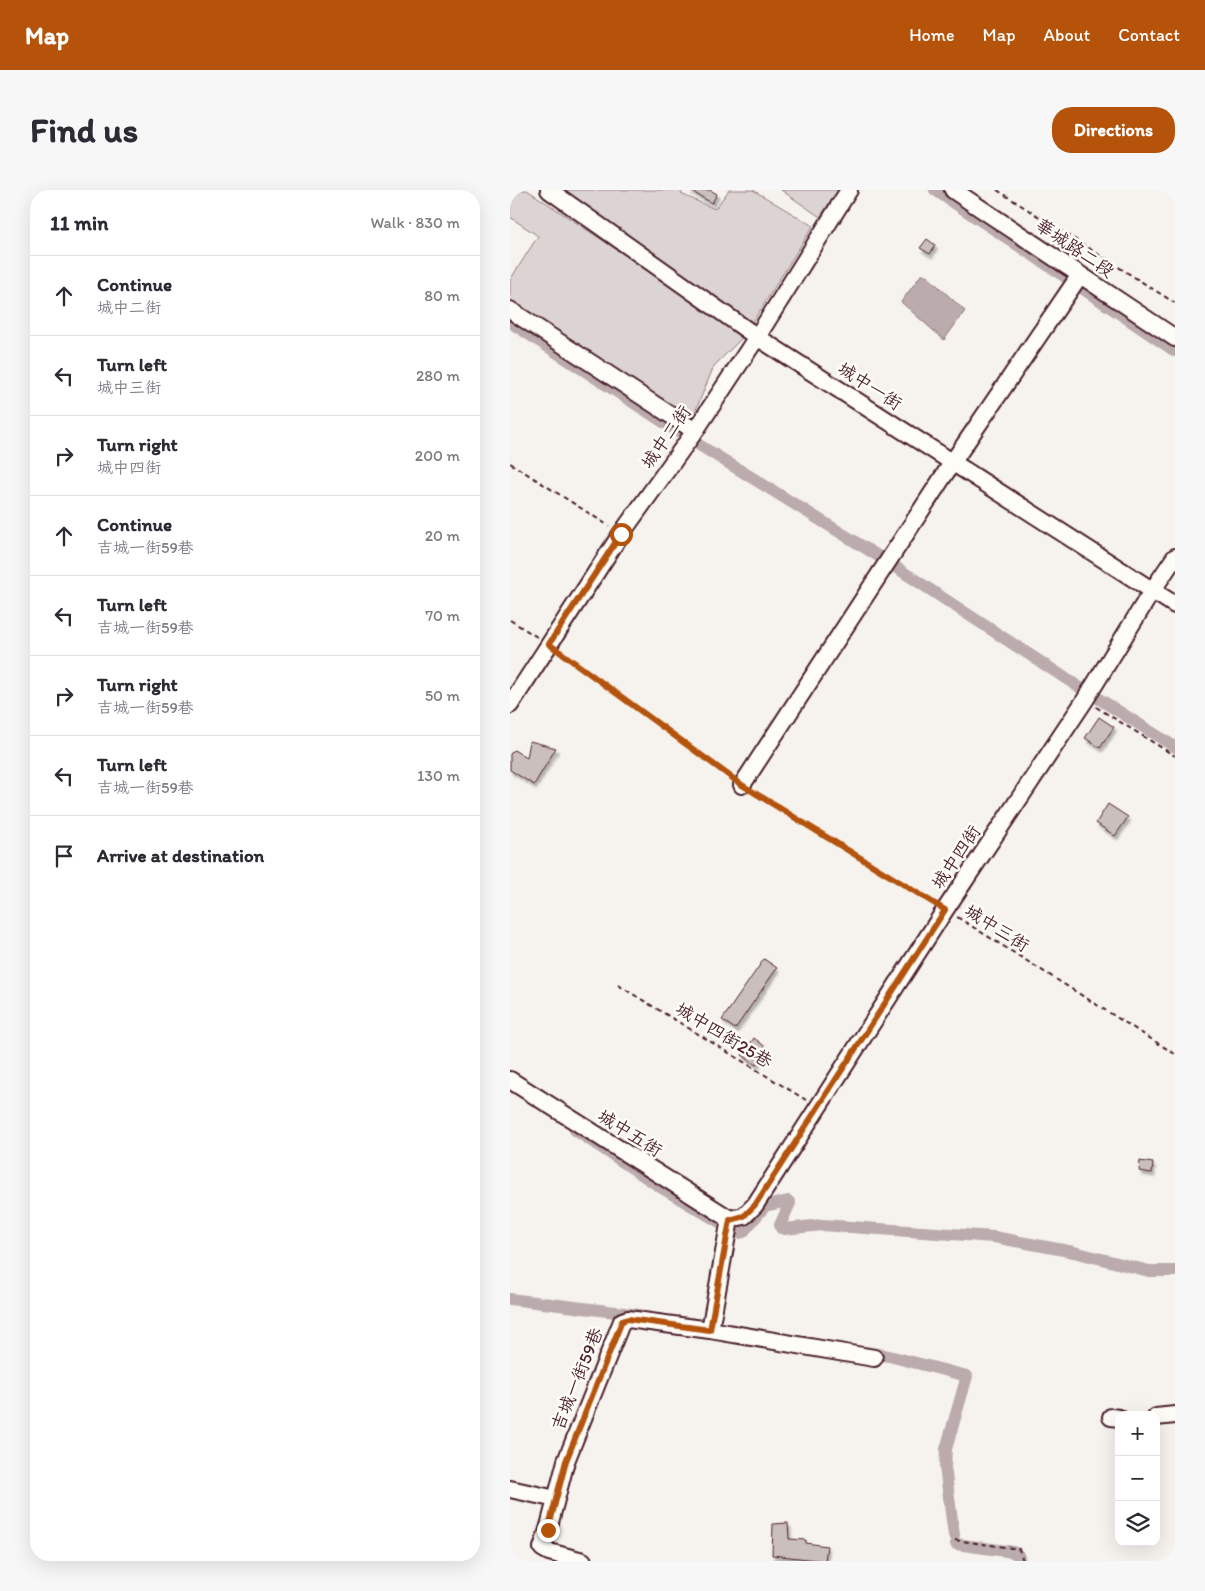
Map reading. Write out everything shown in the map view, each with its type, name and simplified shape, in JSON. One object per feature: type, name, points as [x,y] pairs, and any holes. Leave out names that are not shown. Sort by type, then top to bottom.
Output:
[{"type":"street","name":"城中一街","points":[[549,190],[757,336],[1175,605]]},
{"type":"street","name":"城中二街","points":[[510,705],[621,534],[695,431],[850,190]]},
{"type":"street","name":"華城路二段","points":[[953,190],[1175,338]]},
{"type":"street","points":[[742,785],[952,463],[1080,276]]},
{"type":"street","points":[[510,310],[695,431]]},
{"type":"street","name":"城中四街","points":[[730,1220],[744,1216],[755,1205],[945,910],[1086,700],[1152,591],[1175,557]]},
{"type":"street","name":"城中五街","points":[[510,1080],[730,1220]]},
{"type":"street","points":[[730,1220],[710,1330],[874,1358]]},
{"type":"street","name":"吉城一街59巷","points":[[583,1561],[549,1552],[542,1548],[566,1461],[622,1321],[628,1319],[710,1330]]},
{"type":"street","points":[[1160,1417],[1175,1415]]},
{"type":"street","points":[[510,1489],[556,1499]]},
{"type":"path","points":[[997,190],[1175,303]]},
{"type":"path","points":[[510,463],[621,534]]},
{"type":"path","name":"城中三街","points":[[510,620],[549,644],[742,785],[1175,1054]]},
{"type":"path","points":[[1086,700],[1175,756]]},
{"type":"path","name":"城中四街25巷","points":[[618,986],[818,1106]]},
{"type":"path","points":[[955,1540],[1019,1549],[1023,1561]]},
{"type":"shaded area","points":[[510,190],[527,190],[745,335],[714,366],[692,419],[510,304],[510,280],[538,236],[510,217]]},
{"type":"shaded area","points":[[559,190],[683,190],[681,194],[715,209],[729,190],[753,190],[813,226],[752,323]]},
{"type":"shaded area","points":[[781,190],[838,190],[820,217]]},
{"type":"shaded area","points":[[921,275],[926,275],[965,311],[944,340],[901,302]]},
{"type":"building","points":[[689,190],[710,190],[717,194],[712,203]]},
{"type":"building","points":[[927,239],[935,245],[930,254],[920,248]]},
{"type":"building","points":[[1099,717],[1114,727],[1100,748],[1085,738]]},
{"type":"building","points":[[530,741],[556,748],[534,785],[510,770],[510,754],[514,750],[527,758]]},
{"type":"building","points":[[1108,804],[1128,817],[1115,836],[1096,823]]},
{"type":"building","points":[[764,959],[777,968],[735,1029],[722,1020]]},
{"type":"building","points":[[754,1038],[768,1049],[756,1065],[742,1055]]},
{"type":"building","points":[[1140,1161],[1153,1163],[1152,1173],[1139,1171]]},
{"type":"building","points":[[788,1523],[789,1539],[806,1540],[806,1543],[827,1546],[825,1561],[772,1555],[773,1524]]},
{"type":"waterway","points":[[935,190],[1067,278]]},
{"type":"waterway","points":[[1076,284],[1175,351]]},
{"type":"waterway","points":[[510,322],[677,431]]},
{"type":"waterway","points":[[696,443],[883,559]]},
{"type":"waterway","points":[[894,566],[1082,689]]},
{"type":"waterway","points":[[1093,695],[1175,747]]},
{"type":"waterway","points":[[575,1130],[662,1188],[723,1224]]},
{"type":"waterway","points":[[734,1229],[738,1233],[743,1232],[765,1206],[788,1201],[790,1203],[780,1225],[781,1228],[785,1229],[822,1225],[994,1237],[1074,1252],[1149,1271],[1175,1271]]},
{"type":"waterway","points":[[510,1299],[640,1315]]},
{"type":"waterway","points":[[865,1352],[889,1356],[967,1376],[946,1449],[945,1467],[954,1535]]},
{"type":"waterway","points":[[956,1544],[1013,1552],[1018,1555],[1020,1561]]},
{"type":"route","points":[[548,1530],[566,1461],[622,1321],[628,1319],[710,1330],[730,1220],[744,1216],[755,1205],[945,910],[742,785],[549,644],[621,534]]}]
